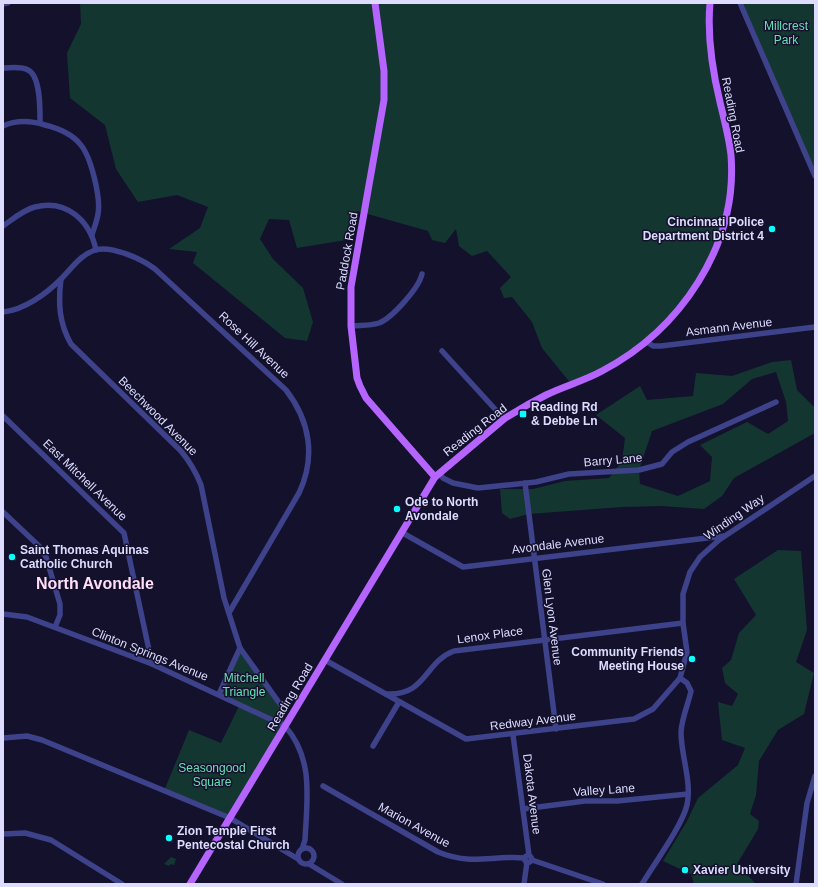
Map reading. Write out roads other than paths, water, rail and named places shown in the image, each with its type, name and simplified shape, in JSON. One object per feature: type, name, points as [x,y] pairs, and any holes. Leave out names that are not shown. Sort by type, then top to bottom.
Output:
[{"type":"main road","name":"Paddock Road","points":[[375,3],[384,72],[384,100],[351,287],[351,326],[357,378],[363,392],[437,475]]},
{"type":"main road","name":"Reading Road","points":[[190,884],[437,475],[504,419],[547,394],[602,371],[647,342],[677,312],[696,287],[713,256],[725,217],[730,190],[731,156],[710,54],[710,3]]},
{"type":"street","points":[[3,4],[8,3]]},
{"type":"street","points":[[740,3],[815,176]]},
{"type":"street","points":[[3,68],[28,69],[32,73],[40,97],[40,123]]},
{"type":"street","points":[[3,126],[20,122],[40,123],[59,130],[76,139],[86,153],[97,192],[99,206],[97,220],[92,235]]},
{"type":"street","points":[[3,226],[29,210],[41,206],[54,206],[67,210],[79,217],[88,227],[96,250],[72,265],[61,279],[25,306],[3,312]]},
{"type":"street","name":"Rose Hill Avenue","points":[[96,250],[131,255],[155,269],[286,390],[293,399],[304,422],[309,453],[304,483],[230,611]]},
{"type":"street","points":[[351,326],[374,324],[389,317],[410,294],[420,280],[422,274]]},
{"type":"street","name":"Beechwood Avenue","points":[[61,279],[60,315],[63,328],[71,344],[181,451],[193,467],[201,485],[224,598],[230,611],[240,648]]},
{"type":"street","name":"Asmann Avenue","points":[[647,342],[653,346],[661,346],[815,327]]},
{"type":"street","points":[[442,351],[504,419]]},
{"type":"street","name":"Barry Lane","points":[[437,475],[453,483],[470,487],[544,481],[569,474],[639,470],[662,464],[672,452],[688,442],[776,402]]},
{"type":"street","name":"East Mitchell Avenue","points":[[3,416],[124,532],[152,664]]},
{"type":"street","name":"Winding Way","points":[[680,678],[687,652],[683,623],[682,599],[690,572],[705,551],[815,476]]},
{"type":"street","name":"Glen Lyon Avenue","points":[[525,483],[556,729]]},
{"type":"street","points":[[3,512],[38,546],[46,557],[60,604],[60,615],[55,627]]},
{"type":"street","name":"Avondale Avenue","points":[[402,532],[463,567],[726,536]]},
{"type":"street","name":"Clinton Springs Avenue","points":[[3,614],[27,617],[152,664],[285,726],[298,743],[307,770],[305,840],[300,850]]},
{"type":"street","name":"Lenox Place","points":[[384,694],[397,694],[412,689],[424,680],[438,661],[454,651],[683,623]]},
{"type":"street","points":[[219,694],[240,648],[280,704]]},
{"type":"street","points":[[325,660],[384,694]]},
{"type":"street","points":[[642,884],[680,822],[686,807],[688,794],[682,732],[684,715],[691,691],[687,683],[680,678]]},
{"type":"street","name":"Redway Avenue","points":[[384,694],[466,740],[627,721],[642,716],[659,703],[680,678]]},
{"type":"street","points":[[373,746],[399,702]]},
{"type":"street","name":"Dakota Avenue","points":[[514,735],[528,859],[524,884]]},
{"type":"street","points":[[3,738],[27,736],[42,740],[230,818],[298,858],[303,864],[309,864],[342,884]]},
{"type":"street","points":[[796,884],[807,804],[815,776]]},
{"type":"street","name":"Marion Avenue","points":[[323,786],[448,857],[474,861],[502,858],[528,859],[603,884]]},
{"type":"street","name":"Valley Lane","points":[[523,810],[585,802],[617,801],[688,794]]},
{"type":"street","points":[[3,834],[25,833],[51,840],[122,884]]},
{"type":"street","name":"Clinton Springs Avenue","points":[[305,840],[309,848]]},
{"type":"street","points":[[286,851],[309,848],[313,852],[318,870]]},
{"type":"street","points":[[298,858],[300,850]]},
{"type":"street","points":[[309,864],[314,859]]},
{"type":"place","name":"Cincinnati Police Department District 4","points":[[772,229]]},
{"type":"place","name":"Reading Rd & Debbe Ln","points":[[523,414]]},
{"type":"place","name":"Ode to North Avondale","points":[[397,509]]},
{"type":"place","name":"Saint Thomas Aquinas Catholic Church","points":[[12,557]]},
{"type":"place","name":"Community Friends Meeting House","points":[[692,659]]},
{"type":"place","name":"Zion Temple First Pentecostal Church","points":[[169,838]]},
{"type":"place","name":"Xavier University","points":[[685,870]]},
{"type":"district","name":"North Avondale","points":[[95,583]]},
{"type":"park label","name":"Millcrest Park","points":[[786,33]]},
{"type":"park label","name":"Mitchell Triangle","points":[[244,685]]},
{"type":"park label","name":"Seasongood Square","points":[[212,775]]}]
